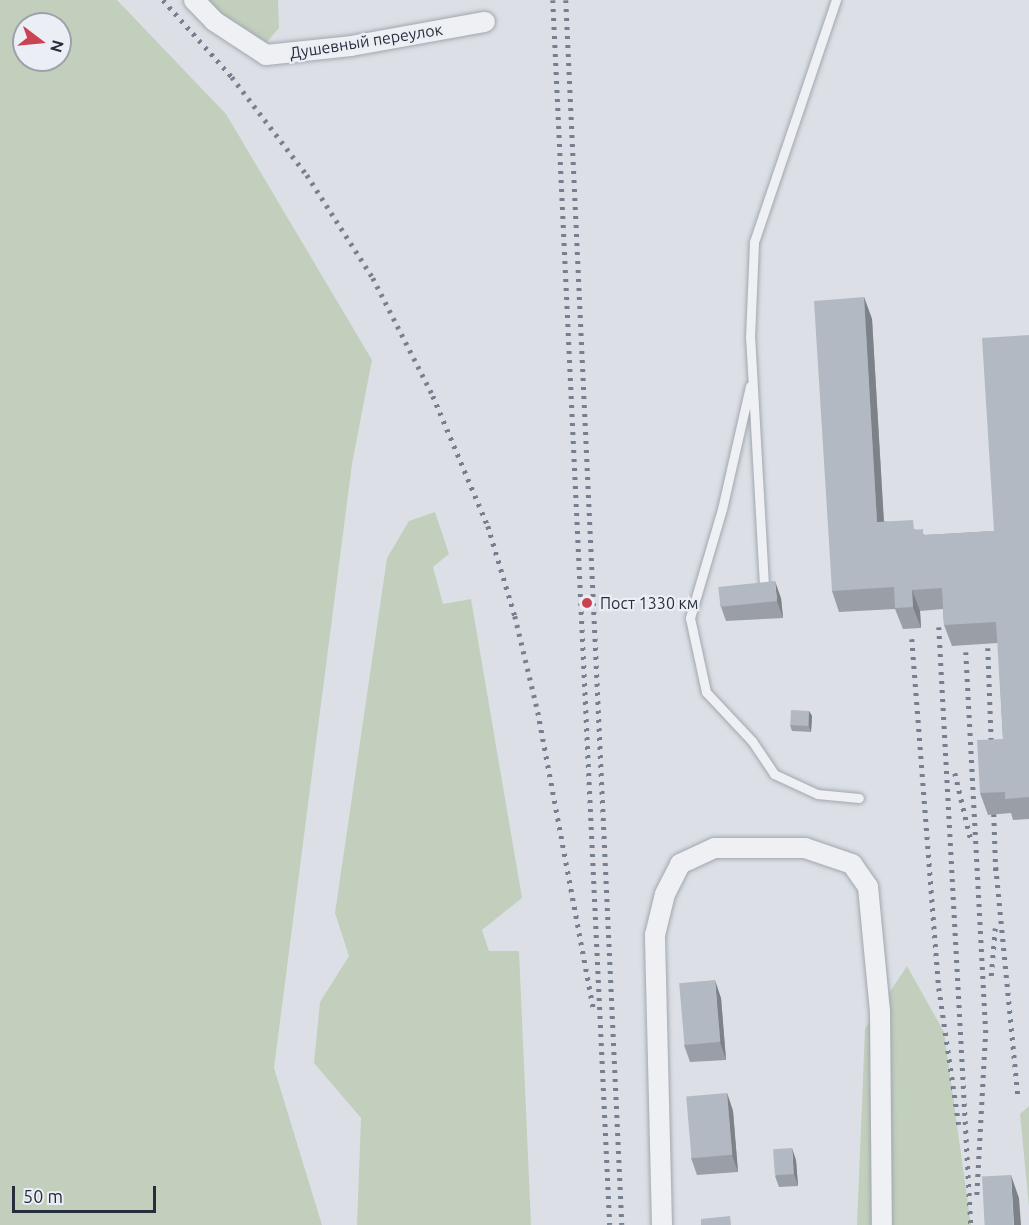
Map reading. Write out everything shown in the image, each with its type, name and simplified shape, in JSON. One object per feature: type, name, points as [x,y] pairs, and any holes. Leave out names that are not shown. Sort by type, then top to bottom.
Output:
[{"type":"street","name":"Душевный переулок","points":[[194,0],[213,21],[266,55],[351,46],[485,22]]},
{"type":"street","points":[[662,1225],[655,935],[664,894],[680,864],[715,848],[805,848],[852,864],[868,887],[880,1011],[882,1225]]},
{"type":"lane","points":[[765,585],[752,375],[754,242],[836,0]]},
{"type":"lane","points":[[752,375],[722,509],[690,618],[706,692],[752,741],[774,774],[817,794],[859,798]]},
{"type":"green space","points":[[0,0],[117,0],[226,114],[372,360],[352,464],[274,1068],[322,1225],[0,1225]]},
{"type":"green space","points":[[207,0],[278,0],[279,28],[259,51]]},
{"type":"green space","points":[[435,512],[449,554],[433,567],[443,604],[471,599],[522,898],[482,930],[489,951],[519,951],[531,1225],[357,1225],[361,1118],[314,1063],[320,1002],[349,956],[335,913],[387,558],[409,521]]},
{"type":"green space","points":[[907,966],[944,1032],[971,1225],[857,1225],[865,1029]]},
{"type":"green space","points":[[1029,1106],[1029,1207],[1020,1114]]},
{"type":"building","points":[[864,297],[877,522],[913,520],[914,530],[923,529],[923,535],[994,531],[982,338],[1029,335],[1029,797],[1005,799],[1005,792],[980,793],[977,740],[1003,739],[996,622],[944,625],[942,588],[912,590],[913,607],[895,608],[894,587],[832,591],[814,301]]},
{"type":"building","points":[[775,581],[777,601],[720,607],[718,587]]},
{"type":"building","points":[[791,710],[809,711],[808,726],[790,725]]},
{"type":"building","points":[[715,980],[720,1042],[685,1045],[679,983]]},
{"type":"building","points":[[727,1093],[732,1155],[692,1158],[686,1097]]},
{"type":"building","points":[[792,1148],[794,1174],[775,1175],[773,1149]]},
{"type":"building","points":[[1011,1175],[1014,1225],[985,1225],[982,1177]]},
{"type":"building","points":[[730,1216],[731,1225],[701,1225],[701,1219]]},
{"type":"railway","points":[[163,0],[232,77],[307,175],[373,278],[433,396],[488,526],[515,616],[538,712],[593,1007]]},
{"type":"railway","points":[[553,0],[610,1225]]},
{"type":"railway","points":[[566,0],[622,1225]]},
{"type":"railway","points":[[939,627],[971,1225]]},
{"type":"railway","points":[[912,639],[939,988],[959,1125]]},
{"type":"railway","points":[[988,648],[992,756]]},
{"type":"railway","points":[[966,652],[986,1030],[977,1195]]},
{"type":"railway","points":[[955,773],[971,840]]},
{"type":"railway","points":[[994,814],[996,874]]},
{"type":"railway","points":[[996,867],[1018,1097]]},
{"type":"railway","points":[[991,976],[995,928]]},
{"type":"place","name":"Пост 1330 км","points":[[587,603]]}]
